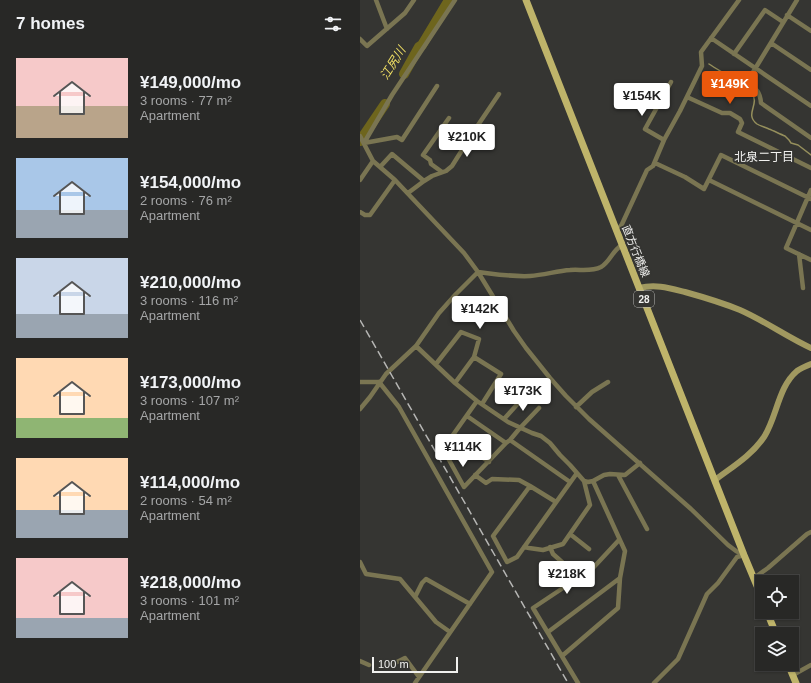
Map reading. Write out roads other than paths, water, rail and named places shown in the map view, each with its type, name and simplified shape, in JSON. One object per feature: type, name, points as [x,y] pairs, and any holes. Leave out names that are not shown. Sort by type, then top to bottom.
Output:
[{"type":"main road","name":"直方行橋線","points":[[526,0],[754,578]]},
{"type":"main road","points":[[791,671],[796,683]]},
{"type":"street","points":[[376,0],[387,29]]},
{"type":"street","points":[[407,0],[409,6]]},
{"type":"street","points":[[360,39],[367,46],[404,13],[414,0]]},
{"type":"street","points":[[364,143],[392,95],[455,0]]},
{"type":"street","points":[[616,229],[622,224],[647,170],[655,163],[664,140],[702,66],[701,52],[739,0]]},
{"type":"street","points":[[796,0],[747,82],[759,92],[761,103],[811,138]]},
{"type":"street","points":[[734,54],[765,10],[784,22]]},
{"type":"street","points":[[787,15],[811,31]]},
{"type":"street","points":[[711,38],[811,106]]},
{"type":"street","points":[[770,43],[811,70]]},
{"type":"street","points":[[664,140],[645,129],[671,82]]},
{"type":"street","points":[[364,143],[397,137],[402,140],[437,86]]},
{"type":"street","points":[[408,194],[424,181],[432,176],[446,171],[452,166],[499,94]]},
{"type":"street","points":[[687,97],[722,113],[730,113],[740,119],[742,123],[738,132],[811,168]]},
{"type":"street","points":[[442,172],[431,164],[430,160],[423,155],[449,118]]},
{"type":"street","points":[[360,136],[374,161],[395,180],[464,253],[478,272],[526,348],[576,407],[691,509],[728,545],[736,552],[744,555]]},
{"type":"street","points":[[380,167],[392,154],[424,181]]},
{"type":"street","points":[[655,163],[685,177],[704,189],[710,180],[721,155],[809,198]]},
{"type":"street","points":[[360,180],[374,161]]},
{"type":"street","points":[[360,212],[365,216],[370,215],[395,180]]},
{"type":"street","points":[[710,180],[811,230]]},
{"type":"street","points":[[811,190],[809,198],[786,248],[811,260]]},
{"type":"street","points":[[478,272],[513,276],[532,276],[570,270],[591,270],[606,263],[616,249],[622,245]]},
{"type":"street","points":[[799,254],[803,288]]},
{"type":"street","points":[[360,409],[370,397],[379,382],[416,346],[439,313],[478,272]]},
{"type":"street","points":[[639,288],[648,286],[660,287],[694,295],[740,310],[811,348]]},
{"type":"street","points":[[436,364],[461,332],[479,339],[474,357],[455,383]]},
{"type":"street","points":[[416,346],[455,383],[477,401],[508,422],[541,436],[550,443],[584,481],[590,505],[563,544],[543,550],[524,547]]},
{"type":"street","points":[[474,357],[501,374],[482,404]]},
{"type":"street","points":[[715,480],[741,461],[759,443],[768,429],[785,386],[798,371],[811,364]]},
{"type":"street","points":[[360,382],[379,382]]},
{"type":"street","points":[[379,382],[399,407],[492,572],[415,683]]},
{"type":"street","points":[[576,407],[592,392],[608,382]]},
{"type":"street","points":[[504,419],[522,399]]},
{"type":"street","points":[[477,401],[443,450],[464,487],[539,408]]},
{"type":"street","points":[[467,416],[570,482]]},
{"type":"street","points":[[452,437],[489,462]]},
{"type":"street","points":[[584,481],[594,481],[604,475],[610,474],[625,475],[640,463]]},
{"type":"street","points":[[530,486],[493,536],[507,562],[517,557],[577,473]]},
{"type":"street","points":[[475,475],[486,483],[492,479],[519,480],[556,502]]},
{"type":"street","points":[[618,475],[647,529]]},
{"type":"street","points":[[562,656],[618,608],[620,578],[625,551],[594,481]]},
{"type":"street","points":[[754,578],[811,532]]},
{"type":"street","points":[[570,534],[589,549]]},
{"type":"street","points":[[578,683],[533,608],[593,568],[619,540]]},
{"type":"street","points":[[550,547],[553,554],[562,562]]},
{"type":"street","points":[[654,683],[678,659],[707,594],[718,583],[737,557],[744,555]]},
{"type":"street","points":[[360,562],[366,574],[400,579],[436,622],[450,632]]},
{"type":"street","points":[[548,632],[620,578]]},
{"type":"street","points":[[415,597],[422,583],[426,579],[470,604]]},
{"type":"street","points":[[391,665],[405,658],[419,677]]},
{"type":"street","points":[[360,661],[368,665]]},
{"type":"street","points":[[793,675],[811,665]]},
{"type":"waterway","name":"江尻川","points":[[404,74],[419,47],[422,45],[449,0]]},
{"type":"waterway","points":[[709,64],[749,89],[754,97],[752,117],[757,124],[785,136],[791,143],[798,145],[811,155]]},
{"type":"waterway","name":"江尻川","points":[[360,141],[385,104]]},
{"type":"railway","points":[[360,320],[568,683]]},
{"type":"district","name":"北泉二丁目","points":[[764,157]]}]
